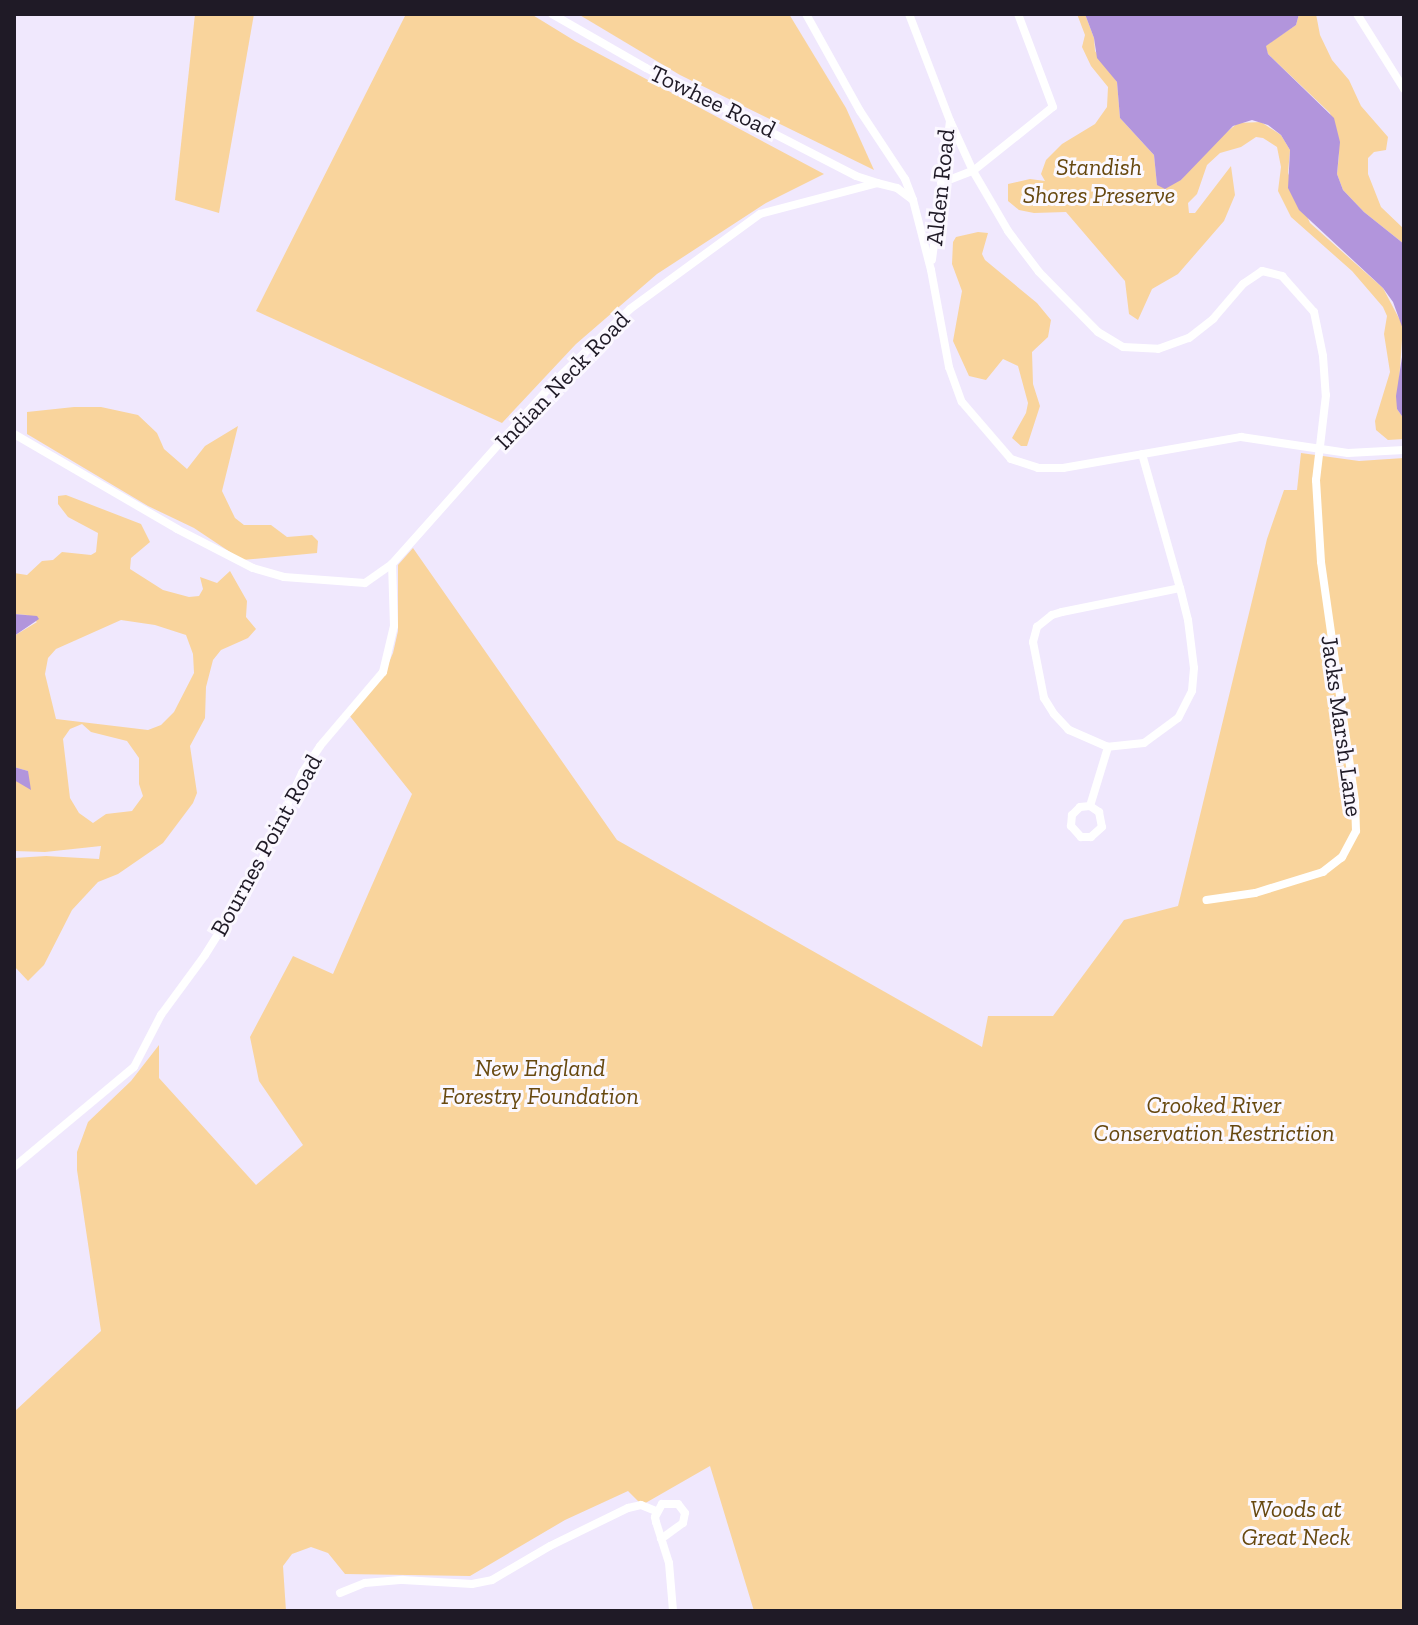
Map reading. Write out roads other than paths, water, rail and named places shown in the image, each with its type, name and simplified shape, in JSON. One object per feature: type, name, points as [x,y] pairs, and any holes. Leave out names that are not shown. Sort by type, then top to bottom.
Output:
[{"type":"street","name":"Towhee Road","points":[[552,14],[646,68],[856,176],[877,183]]},
{"type":"street","points":[[806,14],[864,118],[905,179],[931,271],[942,339],[962,402],[1011,459],[1025,465],[1053,469],[1241,437],[1358,454],[1404,450]]},
{"type":"street","name":"Alden Road","points":[[909,14],[950,121],[931,271]]},
{"type":"street","points":[[941,183],[973,171],[1053,107],[1018,14]]},
{"type":"street","points":[[1357,14],[1404,89]]},
{"type":"street","points":[[950,121],[973,171]]},
{"type":"street","name":"Jacks Marsh Lane","points":[[973,171],[1008,231],[1039,272],[1098,332],[1123,347],[1158,349],[1189,338],[1213,319],[1257,273],[1268,270],[1282,276],[1314,312],[1325,379],[1325,419],[1316,489],[1324,589],[1354,791],[1356,831],[1346,853],[1323,872],[1255,893],[1207,900]]},
{"type":"street","points":[[877,183],[897,188],[913,200]]},
{"type":"street","name":"Indian Neck Road","points":[[14,434],[177,529],[267,573],[361,583],[374,579],[392,564],[555,381],[630,309],[760,214],[877,183]]},
{"type":"street","points":[[1142,454],[1180,588],[1194,668],[1188,700],[1178,718],[1153,739],[1135,746],[1108,747],[1069,730],[1048,707],[1034,653],[1037,627],[1052,615],[1062,612],[1180,588]]},
{"type":"street","name":"Bournes Point Road","points":[[14,1167],[134,1067],[161,1015],[205,955],[254,877],[302,773],[320,746],[383,672],[394,626],[392,564]]},
{"type":"street","points":[[1090,806],[1108,747]]},
{"type":"street","points":[[1090,806],[1099,812],[1102,827],[1096,835],[1081,837],[1071,826],[1072,815],[1080,807],[1090,806]]},
{"type":"street","points":[[656,1511],[670,1502],[681,1507],[685,1513],[679,1530],[661,1539]]},
{"type":"street","points":[[340,1593],[365,1583],[403,1580],[472,1584],[492,1580],[550,1546],[628,1508],[641,1505],[656,1511]]},
{"type":"street","points":[[656,1511],[672,1581],[673,1611]]},
{"type":"park label","name":"Standish Shores Preserve","points":[[1099,181]]},
{"type":"park label","name":"New England Forestry Foundation","points":[[540,1082]]},
{"type":"park label","name":"Crooked River Conservation Restriction","points":[[1214,1119]]},
{"type":"park label","name":"Woods at Great Neck","points":[[1296,1523]]}]
